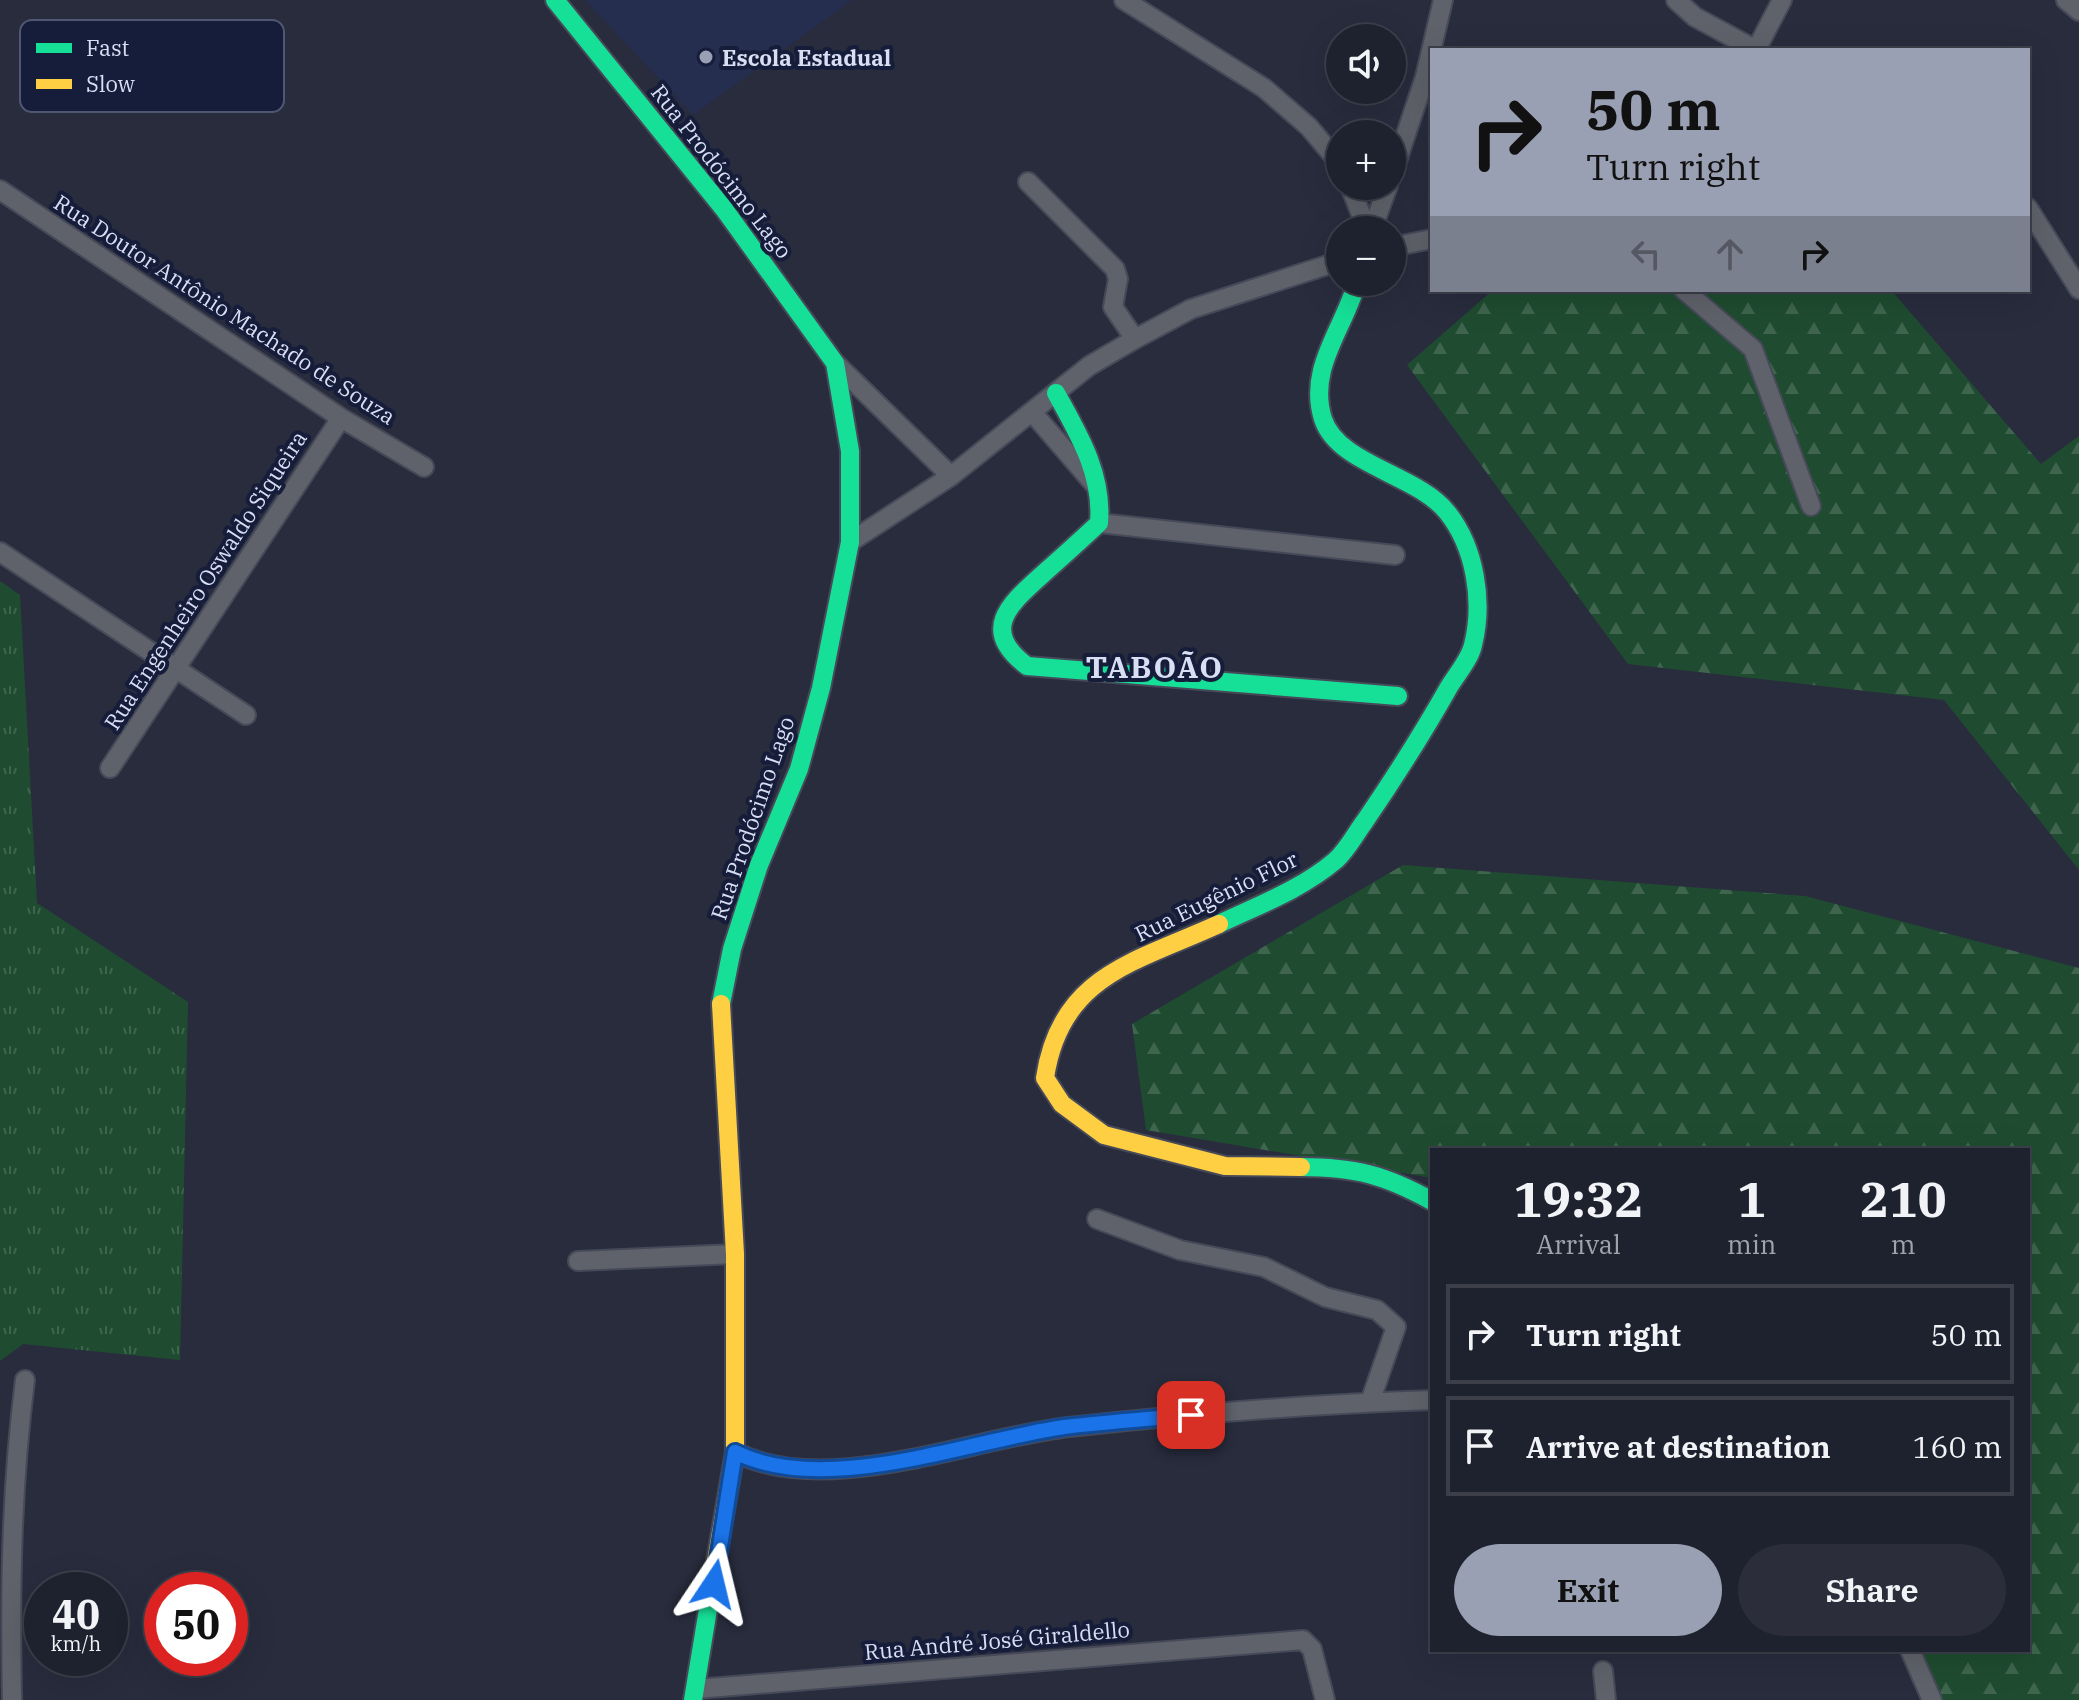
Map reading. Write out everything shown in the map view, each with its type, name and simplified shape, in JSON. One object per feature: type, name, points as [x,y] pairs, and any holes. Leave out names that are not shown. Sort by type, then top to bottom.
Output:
[{"type":"street","name":"Rua Prodócimo Lago","points":[[555,0],[724,209],[835,363],[850,451],[850,542],[821,688],[799,769],[755,879],[732,949],[720,1011],[735,1254],[735,1452],[694,1694]]},
{"type":"street","points":[[1124,0],[1264,88],[1309,127],[1326,147]]},
{"type":"street","points":[[1432,48],[1443,0]]},
{"type":"street","points":[[1676,0],[1695,17],[1752,48]]},
{"type":"street","points":[[1757,48],[1782,0]]},
{"type":"street","points":[[2066,0],[2079,11]]},
{"type":"street","points":[[1406,134],[1430,56]]},
{"type":"street","points":[[1028,182],[1115,269],[1118,279],[1113,307],[1135,339]]},
{"type":"street","name":"Rua Doutor Antônio Machado de Souza","points":[[0,190],[341,418],[424,467]]},
{"type":"street","points":[[2030,211],[2073,266],[2079,289]]},
{"type":"street","points":[[1406,244],[1430,239]]},
{"type":"street","points":[[850,542],[951,476],[1089,366],[1135,339],[1191,309],[1326,266]]},
{"type":"street","points":[[1686,292],[1753,349],[1811,506]]},
{"type":"street","name":"Rua Eugênio Flor","points":[[1353,296],[1322,363],[1316,392],[1324,423],[1343,448],[1409,482],[1446,510],[1466,543],[1477,583],[1473,646],[1409,758],[1338,858],[1297,887],[1094,982],[1063,1018],[1049,1050],[1045,1078],[1062,1104],[1104,1135],[1225,1166],[1349,1167],[1394,1180],[1430,1200]]},
{"type":"street","points":[[835,363],[951,476]]},
{"type":"street","points":[[1056,393],[1091,459],[1103,504],[1099,523],[1009,605],[1000,619],[1003,640],[1012,656],[1027,666],[1398,696]]},
{"type":"street","points":[[1032,412],[1066,455],[1096,486]]},
{"type":"street","name":"Rua Engenheiro Oswaldo Siqueira","points":[[110,768],[341,418]]},
{"type":"street","points":[[1066,455],[1082,443]]},
{"type":"street","points":[[1099,523],[1395,555]]},
{"type":"street","points":[[0,552],[246,715]]},
{"type":"street","points":[[1097,1219],[1180,1250],[1264,1267],[1325,1297],[1377,1310],[1396,1327],[1370,1402]]},
{"type":"street","points":[[578,1261],[735,1254]]},
{"type":"street","points":[[12,1700],[10,1542],[14,1465],[25,1380]]},
{"type":"street","points":[[735,1452],[748,1458],[794,1466],[837,1469],[907,1460],[964,1445],[1064,1427],[1370,1402],[1430,1400]]},
{"type":"street","name":"Rua André José Giraldello","points":[[694,1694],[1303,1640],[1312,1649],[1325,1700]]},
{"type":"street","points":[[1911,1652],[1932,1700]]},
{"type":"street","points":[[1603,1671],[1606,1700]]},
{"type":"shaded area","name":"Escola Estadual","points":[[585,0],[852,0],[693,115]]},
{"type":"green space","points":[[1491,292],[1893,292],[2041,464],[2079,436],[2079,870],[1944,700],[1628,664],[1407,365]]},
{"type":"green space","points":[[0,581],[20,595],[37,903],[188,1002],[180,1360],[23,1344],[0,1361]]},
{"type":"green space","points":[[1403,865],[1805,896],[2079,968],[2079,1700],[1937,1700],[1908,1652],[2030,1652],[2030,1148],[1430,1148],[1430,1178],[1146,1130],[1132,1024]]},
{"type":"traffic: fast","points":[[555,0],[724,209],[835,363],[850,451],[850,542],[821,688],[799,769],[759,865],[732,949],[721,1004]]},
{"type":"traffic: fast","points":[[1219,924],[1295,888],[1340,856],[1408,755],[1473,645],[1478,611],[1475,575],[1457,526],[1434,499],[1344,448],[1331,435],[1323,419],[1319,400],[1323,366],[1352,296]]},
{"type":"traffic: fast","points":[[1056,393],[1088,455],[1097,488],[1099,523],[1011,606],[1002,628],[1004,640],[1012,653],[1027,666],[1398,696]]},
{"type":"traffic: fast","points":[[1301,1167],[1369,1174],[1430,1200]]},
{"type":"traffic: fast","points":[[693,1700],[716,1561]]},
{"type":"traffic: slow","points":[[1219,924],[1131,962],[1085,994],[1067,1016],[1053,1043],[1045,1078],[1062,1104],[1104,1135],[1225,1166],[1301,1167]]},
{"type":"traffic: slow","points":[[716,1561],[735,1452],[735,1254],[721,1004]]},
{"type":"place","name":"Escola Estadual","points":[[706,57]]},
{"type":"district","name":"TABOÃO","points":[[1155,666]]},
{"type":"route","points":[[714,1584],[735,1452],[748,1458],[794,1466],[837,1469],[907,1460],[964,1445],[1064,1427],[1191,1415]]}]
